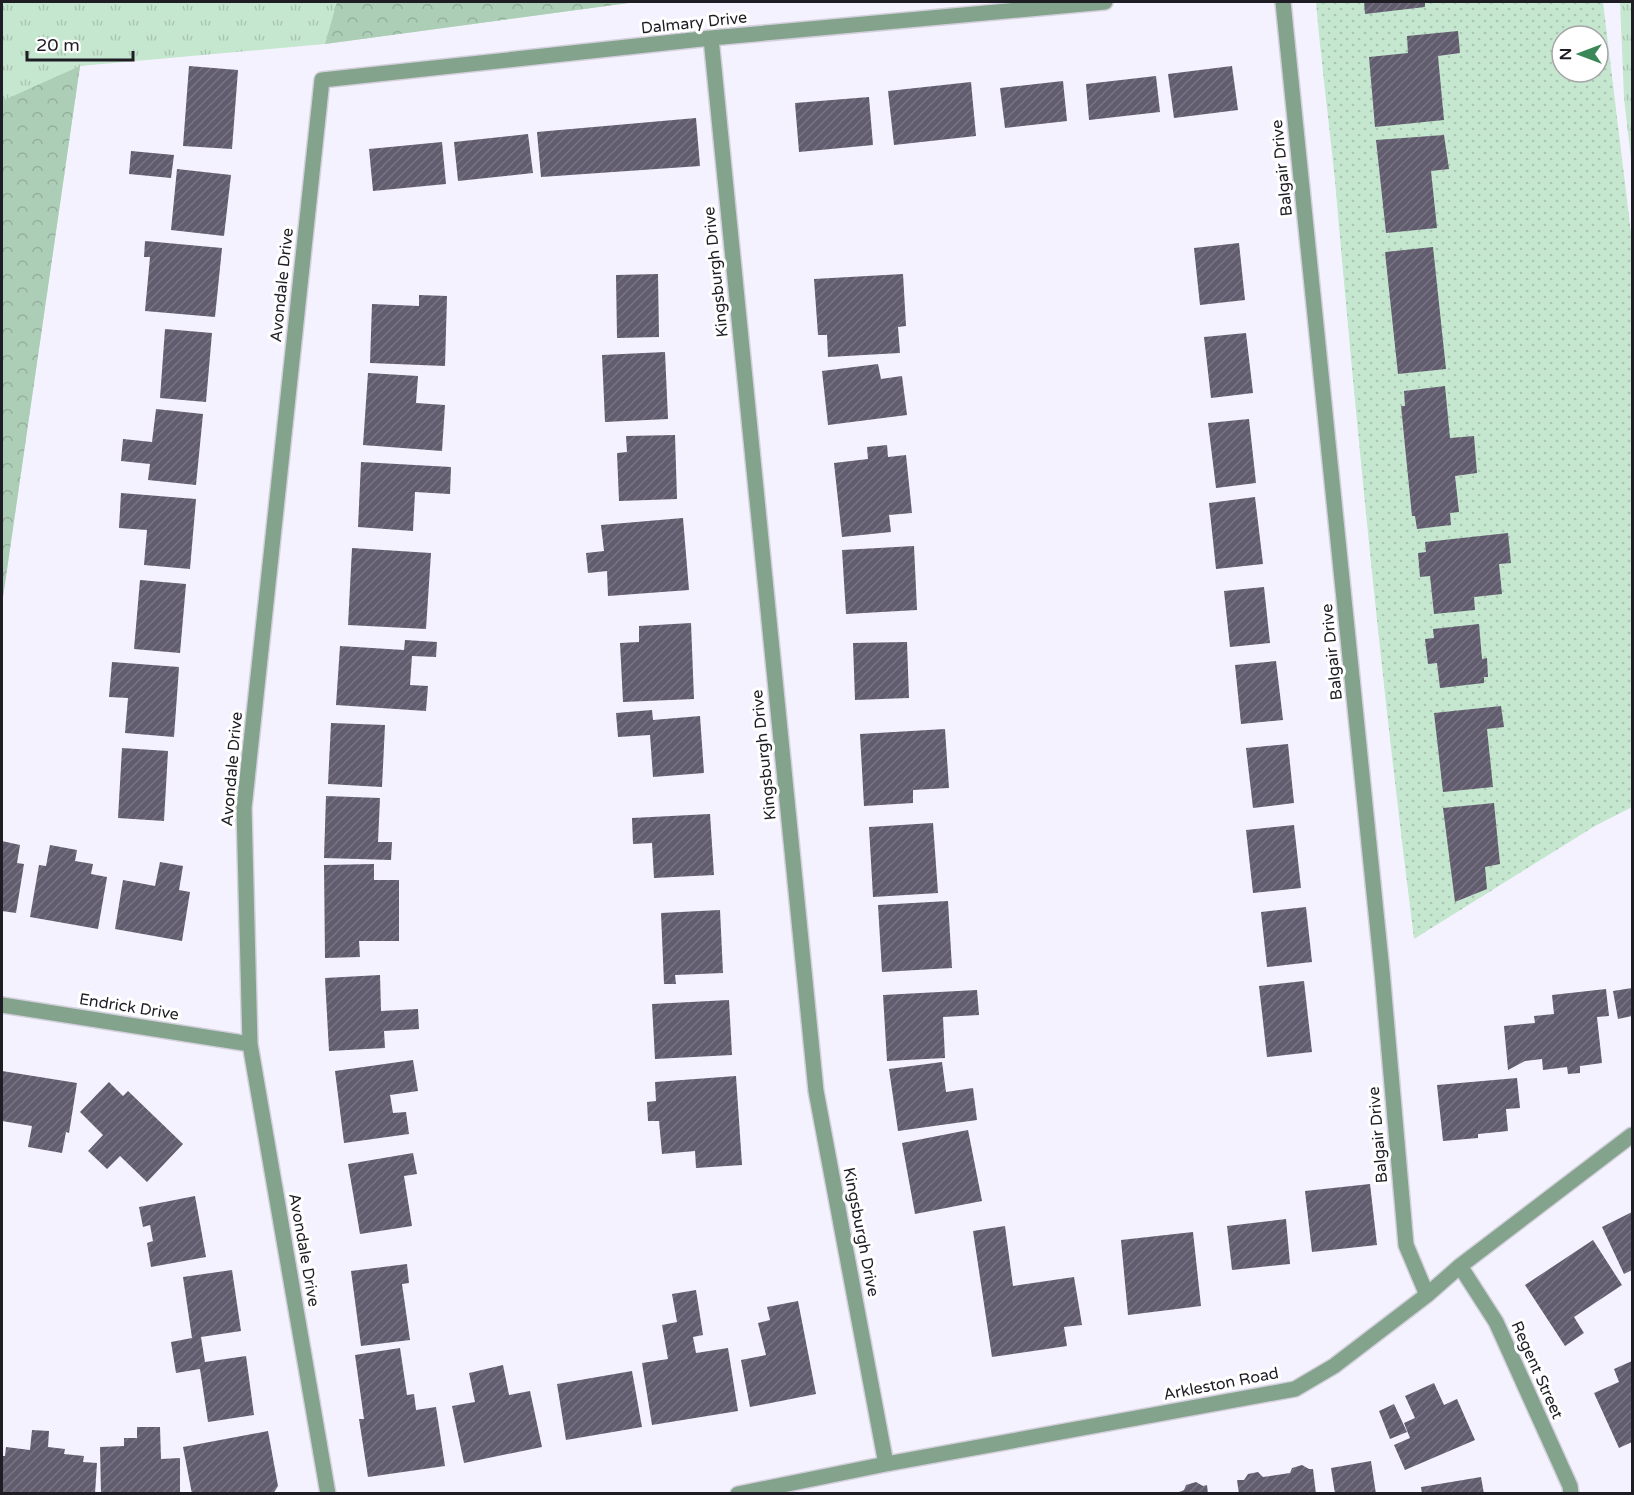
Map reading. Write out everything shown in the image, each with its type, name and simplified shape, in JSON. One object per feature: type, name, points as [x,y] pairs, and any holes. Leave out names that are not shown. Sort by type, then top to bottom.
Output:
[{"type":"street","name":"Dalmary Drive","points":[[322,80],[711,38],[1105,2]]},
{"type":"street","name":"Balgair Drive","points":[[1283,2],[1382,971],[1406,1245],[1427,1295]]},
{"type":"street","name":"Kingsburgh Drive","points":[[711,38],[816,1091],[886,1464]]},
{"type":"street","name":"Avondale Drive","points":[[322,80],[244,808],[250,1044],[328,1494]]},
{"type":"street","name":"Endrick Drive","points":[[2,1005],[250,1044]]},
{"type":"street","name":"Arkleston Road","points":[[738,1494],[886,1464],[1295,1389],[1334,1366],[1427,1295],[1460,1266],[1632,1135]]},
{"type":"street","name":"Regent Street","points":[[1460,1266],[1496,1322],[1570,1486],[1570,1494]]},
{"type":"green space","points":[[2,2],[636,2],[325,44],[80,66],[2,604]]},
{"type":"green space","points":[[337,2],[636,2],[325,44]]},
{"type":"green space","points":[[1316,2],[1603,2],[1606,24],[1550,24],[1550,84],[1610,84],[1610,60],[1632,241],[1632,807],[1595,826],[1414,939],[1371,560]]},
{"type":"green space","points":[[1620,2],[1632,2],[1632,168],[1624,98]]},
{"type":"green space","points":[[80,66],[2,604],[2,101]]},
{"type":"building","points":[[1364,2],[1425,2],[1425,7],[1365,14]]},
{"type":"building","points":[[1458,31],[1460,53],[1438,56],[1444,120],[1375,127],[1369,57],[1408,53],[1407,36]]},
{"type":"building","points":[[189,66],[238,70],[232,149],[183,146]]},
{"type":"building","points":[[1232,66],[1238,110],[1174,118],[1168,74]]},
{"type":"building","points":[[1156,76],[1160,112],[1089,120],[1086,84]]},
{"type":"building","points":[[1063,81],[1067,121],[1005,128],[1000,88]]},
{"type":"building","points":[[971,82],[976,136],[894,145],[888,91]]},
{"type":"building","points":[[869,97],[873,145],[799,152],[795,103]]},
{"type":"building","points":[[696,118],[700,166],[541,177],[537,132]]},
{"type":"building","points":[[528,134],[533,173],[458,181],[454,142]]},
{"type":"building","points":[[1444,135],[1449,169],[1431,171],[1437,228],[1386,233],[1376,140]]},
{"type":"building","points":[[442,142],[446,184],[373,191],[369,149]]},
{"type":"building","points":[[131,151],[174,155],[171,178],[129,174]]},
{"type":"building","points":[[177,169],[231,175],[224,236],[171,230]]},
{"type":"building","points":[[145,241],[222,248],[215,317],[145,311],[150,257],[144,257]]},
{"type":"building","points":[[1239,243],[1245,300],[1200,305],[1194,248]]},
{"type":"building","points":[[1433,247],[1446,369],[1398,374],[1385,252]]},
{"type":"building","points":[[658,274],[659,337],[617,338],[616,275]]},
{"type":"building","points":[[903,274],[906,326],[898,327],[900,353],[828,357],[827,335],[818,335],[814,279]]},
{"type":"building","points":[[419,295],[447,296],[445,366],[370,363],[372,304],[419,306]]},
{"type":"building","points":[[165,329],[212,333],[206,402],[160,398]]},
{"type":"building","points":[[1246,333],[1253,393],[1211,398],[1204,337]]},
{"type":"building","points":[[665,352],[668,419],[605,422],[602,355]]},
{"type":"building","points":[[878,364],[881,379],[902,376],[907,415],[828,425],[822,371]]},
{"type":"building","points":[[368,373],[418,376],[416,403],[445,405],[442,451],[363,445]]},
{"type":"building","points":[[1445,386],[1450,438],[1474,436],[1477,473],[1455,476],[1459,512],[1450,513],[1451,525],[1417,529],[1415,516],[1412,516],[1401,406],[1405,406],[1404,391]]},
{"type":"building","points":[[156,409],[203,414],[196,485],[148,480],[150,464],[121,461],[123,439],[152,442]]},
{"type":"building","points":[[1249,419],[1256,483],[1216,488],[1208,423]]},
{"type":"building","points":[[675,435],[677,499],[619,501],[617,453],[627,452],[626,436]]},
{"type":"building","points":[[887,445],[888,457],[906,455],[912,513],[889,515],[891,532],[842,537],[834,463],[868,459],[867,447]]},
{"type":"building","points":[[361,462],[451,467],[450,494],[415,492],[413,531],[358,527]]},
{"type":"building","points":[[121,493],[196,499],[190,569],[144,565],[147,530],[119,528]]},
{"type":"building","points":[[1255,497],[1263,564],[1216,569],[1209,503]]},
{"type":"building","points":[[683,518],[689,590],[608,596],[607,571],[588,573],[586,553],[604,551],[601,525]]},
{"type":"building","points":[[1508,533],[1511,563],[1499,564],[1502,594],[1474,597],[1475,610],[1434,614],[1430,576],[1420,577],[1418,553],[1426,552],[1425,542]]},
{"type":"building","points":[[914,546],[917,610],[846,614],[842,550]]},
{"type":"building","points":[[352,548],[431,553],[426,629],[348,625]]},
{"type":"building","points":[[140,580],[186,584],[180,653],[134,649]]},
{"type":"building","points":[[1264,587],[1270,643],[1230,647],[1224,591]]},
{"type":"building","points":[[691,623],[694,699],[623,702],[620,643],[639,642],[639,626]]},
{"type":"building","points":[[1479,624],[1482,659],[1487,658],[1488,677],[1484,677],[1484,683],[1440,688],[1437,663],[1428,664],[1425,639],[1434,638],[1433,629]]},
{"type":"building","points":[[405,640],[437,642],[436,657],[412,656],[410,685],[428,686],[426,711],[336,705],[340,646],[404,650]]},
{"type":"building","points":[[907,642],[909,698],[855,700],[853,643]]},
{"type":"building","points":[[1276,661],[1283,720],[1241,724],[1235,665]]},
{"type":"building","points":[[112,662],[179,667],[174,737],[125,733],[128,698],[109,697]]},
{"type":"building","points":[[1501,706],[1504,727],[1487,729],[1493,787],[1443,792],[1434,713]]},
{"type":"building","points":[[652,710],[653,720],[700,716],[704,773],[653,777],[650,735],[618,737],[616,713]]},
{"type":"building","points":[[331,723],[385,725],[382,787],[328,784]]},
{"type":"building","points":[[945,729],[949,788],[913,790],[913,803],[864,806],[860,734]]},
{"type":"building","points":[[1288,744],[1294,803],[1253,808],[1246,748]]},
{"type":"building","points":[[122,748],[168,751],[164,821],[118,818]]},
{"type":"building","points":[[326,796],[380,798],[378,842],[392,842],[391,860],[324,858]]},
{"type":"building","points":[[1494,803],[1500,864],[1485,867],[1487,889],[1455,902],[1443,808]]},
{"type":"building","points":[[710,814],[714,875],[654,878],[652,843],[633,844],[632,818]]},
{"type":"building","points":[[933,823],[938,893],[873,897],[869,827]]},
{"type":"building","points":[[1294,825],[1301,888],[1253,893],[1246,830]]},
{"type":"building","points":[[2,841],[20,845],[17,863],[24,864],[16,913],[2,911]]},
{"type":"building","points":[[50,845],[77,850],[75,861],[93,864],[91,874],[107,877],[98,929],[30,917],[39,865],[46,866]]},
{"type":"building","points":[[160,862],[183,866],[179,890],[190,892],[182,941],[115,929],[123,880],[155,886]]},
{"type":"building","points":[[374,864],[374,880],[399,880],[399,941],[359,941],[360,957],[325,958],[324,865]]},
{"type":"building","points":[[948,901],[952,968],[882,972],[878,905]]},
{"type":"building","points":[[1306,907],[1312,962],[1267,967],[1261,912]]},
{"type":"building","points":[[720,910],[723,973],[675,975],[676,984],[664,984],[661,913]]},
{"type":"building","points":[[380,975],[381,1011],[418,1009],[419,1029],[384,1031],[385,1048],[329,1051],[325,978]]},
{"type":"building","points":[[1304,981],[1312,1052],[1267,1057],[1259,986]]},
{"type":"building","points":[[1632,988],[1632,1016],[1618,1019],[1613,991]]},
{"type":"building","points":[[1606,989],[1609,1016],[1597,1017],[1602,1063],[1580,1066],[1580,1073],[1568,1074],[1567,1067],[1543,1070],[1542,1059],[1525,1061],[1508,1070],[1504,1026],[1535,1023],[1534,1016],[1554,1014],[1552,995]]},
{"type":"building","points":[[977,990],[979,1015],[943,1017],[945,1058],[887,1061],[883,995]]},
{"type":"building","points":[[729,1000],[732,1055],[655,1059],[652,1004]]},
{"type":"building","points":[[413,1060],[418,1091],[390,1095],[393,1113],[406,1112],[409,1134],[344,1143],[335,1071]]},
{"type":"building","points":[[942,1062],[946,1092],[973,1088],[977,1120],[898,1131],[889,1069]]},
{"type":"building","points":[[2,1071],[77,1083],[69,1133],[66,1132],[62,1153],[28,1147],[32,1126],[2,1121]]},
{"type":"building","points":[[736,1076],[742,1165],[696,1168],[695,1151],[662,1154],[659,1121],[648,1121],[647,1102],[656,1101],[655,1082]]},
{"type":"building","points":[[1517,1078],[1520,1108],[1506,1109],[1508,1131],[1478,1134],[1478,1138],[1443,1141],[1437,1085]]},
{"type":"building","points":[[109,1082],[123,1096],[128,1091],[183,1144],[147,1182],[120,1156],[107,1169],[88,1151],[103,1135],[80,1112]]},
{"type":"building","points":[[968,1130],[982,1201],[915,1214],[902,1143]]},
{"type":"building","points":[[413,1153],[417,1174],[404,1176],[412,1226],[360,1234],[348,1164]]},
{"type":"building","points":[[1370,1184],[1377,1245],[1312,1252],[1305,1191]]},
{"type":"building","points":[[195,1196],[206,1257],[151,1267],[147,1243],[153,1241],[150,1225],[143,1227],[139,1207]]},
{"type":"building","points":[[1632,1212],[1632,1270],[1624,1274],[1602,1227]]},
{"type":"building","points":[[1286,1219],[1290,1264],[1232,1270],[1227,1226]]},
{"type":"building","points":[[1005,1226],[1013,1286],[1074,1277],[1082,1325],[1064,1327],[1067,1346],[992,1357],[973,1231]]},
{"type":"building","points":[[1193,1232],[1201,1306],[1128,1315],[1121,1240]]},
{"type":"building","points":[[1593,1240],[1622,1285],[1574,1317],[1584,1333],[1565,1346],[1525,1285]]},
{"type":"building","points":[[407,1264],[409,1283],[402,1284],[410,1340],[361,1346],[351,1271]]},
{"type":"building","points":[[232,1270],[241,1331],[201,1337],[205,1362],[246,1356],[254,1415],[208,1422],[200,1369],[176,1373],[171,1342],[192,1338],[183,1277]]},
{"type":"building","points":[[696,1290],[703,1335],[693,1337],[696,1353],[728,1348],[738,1411],[652,1425],[642,1363],[668,1359],[662,1325],[677,1322],[672,1294]]},
{"type":"building","points":[[798,1301],[816,1394],[750,1407],[741,1360],[766,1355],[758,1323],[770,1320],[767,1307]]},
{"type":"building","points":[[400,1348],[407,1395],[414,1394],[416,1410],[436,1407],[445,1466],[368,1477],[359,1419],[364,1419],[355,1355]]},
{"type":"building","points":[[1632,1361],[1632,1442],[1619,1448],[1594,1393],[1619,1382],[1614,1369]]},
{"type":"building","points":[[503,1365],[509,1395],[530,1391],[542,1447],[464,1463],[452,1406],[475,1402],[469,1373]]},
{"type":"building","points":[[632,1371],[642,1427],[566,1440],[557,1384]]},
{"type":"building","points":[[1434,1383],[1444,1405],[1457,1399],[1475,1440],[1405,1470],[1394,1445],[1410,1438],[1404,1423],[1415,1418],[1405,1396]]},
{"type":"building","points":[[1394,1404],[1407,1432],[1390,1439],[1379,1411]]},
{"type":"building","points":[[137,1427],[160,1427],[161,1459],[180,1458],[180,1494],[101,1494],[100,1447],[124,1446],[124,1438],[137,1438]]},
{"type":"building","points":[[32,1430],[49,1431],[48,1447],[65,1449],[64,1454],[84,1456],[83,1462],[97,1463],[95,1494],[2,1494],[2,1456],[5,1456],[6,1447],[30,1450]]},
{"type":"building","points":[[268,1431],[278,1486],[273,1494],[192,1494],[183,1447]]},
{"type":"building","points":[[1371,1461],[1376,1494],[1335,1494],[1331,1468]]},
{"type":"building","points":[[1302,1465],[1313,1469],[1316,1494],[1239,1494],[1237,1480],[1244,1480],[1248,1474],[1258,1472],[1263,1477],[1290,1473],[1292,1468]]},
{"type":"building","points":[[1481,1477],[1484,1494],[1422,1494],[1421,1487]]},
{"type":"building","points":[[1196,1482],[1203,1486],[1207,1485],[1208,1494],[1174,1494],[1184,1490],[1186,1485]]}]
